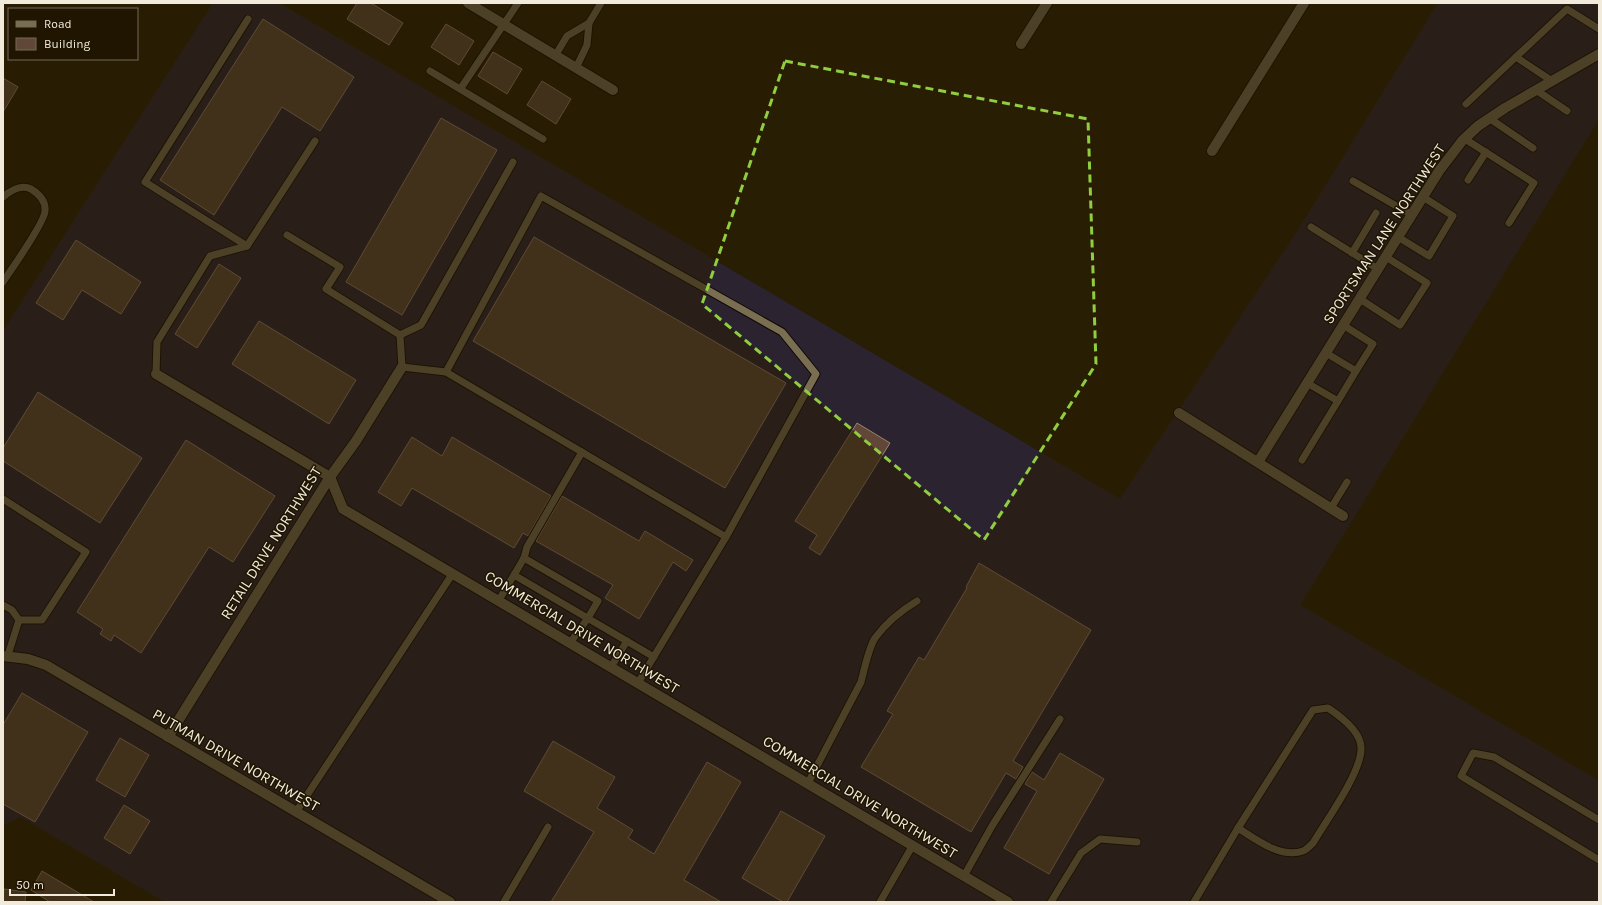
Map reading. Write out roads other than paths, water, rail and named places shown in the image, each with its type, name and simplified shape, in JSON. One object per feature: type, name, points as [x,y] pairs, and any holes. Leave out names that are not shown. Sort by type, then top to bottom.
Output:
[{"type":"street","points":[[468,3],[613,90]]},
{"type":"street","points":[[1021,44],[1047,3]]},
{"type":"street","points":[[1212,150],[1304,3]]},
{"type":"street","name":"SPORTSMAN LANE NORTHWEST","points":[[1258,462],[1439,171],[1465,139],[1478,126],[1489,118],[1599,54]]},
{"type":"street","name":"RETAIL DRIVE NORTHWEST","points":[[168,737],[330,477],[356,441],[402,367]]},
{"type":"street","points":[[156,374],[330,477]]},
{"type":"street","points":[[1179,413],[1343,516]]},
{"type":"street","name":"COMMERCIAL DRIVE NORTHWEST","points":[[330,477],[343,509],[913,845],[964,876],[996,899],[1008,902]]},
{"type":"street","name":"PUTMAN DRIVE NORTHWEST","points":[[5,655],[28,659],[46,665],[450,902]]},
{"type":"lane","points":[[461,88],[518,3]]},
{"type":"lane","points":[[576,68],[587,45],[589,23],[601,3]]},
{"type":"lane","points":[[1466,104],[1567,10],[1599,29]]},
{"type":"lane","points":[[247,246],[145,182],[248,19]]},
{"type":"lane","points":[[555,56],[567,36],[589,23]]},
{"type":"lane","points":[[1516,57],[1552,81]]},
{"type":"lane","points":[[430,71],[461,88],[543,139]]},
{"type":"lane","points":[[1536,90],[1567,111]]},
{"type":"lane","points":[[1489,118],[1533,148]]},
{"type":"lane","points":[[1465,139],[1534,183],[1509,223]]},
{"type":"lane","points":[[156,374],[157,342],[210,256],[247,246],[315,141]]},
{"type":"lane","points":[[1468,180],[1486,152]]},
{"type":"lane","points":[[400,335],[421,325],[513,162]]},
{"type":"lane","points":[[1353,181],[1412,215]]},
{"type":"lane","points":[[3,196],[18,188],[28,188],[37,193],[44,201],[46,212],[41,223],[3,282]]},
{"type":"lane","points":[[446,372],[541,196],[782,332],[816,374],[726,537],[638,683]]},
{"type":"lane","points":[[1398,237],[1429,256],[1453,216],[1424,197]]},
{"type":"lane","points":[[1352,253],[1376,214]]},
{"type":"lane","points":[[1311,227],[1378,269]]},
{"type":"lane","points":[[287,235],[340,267],[326,290],[400,335]]},
{"type":"lane","points":[[1360,299],[1400,325],[1426,283],[1386,257]]},
{"type":"lane","points":[[1302,460],[1373,344],[1344,325]]},
{"type":"lane","points":[[400,335],[402,367],[446,372],[726,537]]},
{"type":"lane","points":[[1326,353],[1356,371]]},
{"type":"lane","points":[[1307,383],[1338,401]]},
{"type":"lane","points":[[499,600],[524,558],[527,547],[582,452]]},
{"type":"lane","points":[[1331,508],[1347,482]]},
{"type":"lane","points":[[3,499],[86,552],[42,620],[20,620]]},
{"type":"lane","points":[[524,558],[598,601],[570,643]]},
{"type":"lane","points":[[296,812],[453,573]]},
{"type":"lane","points":[[514,576],[654,657]]},
{"type":"lane","points":[[808,783],[861,682],[865,664],[875,638],[902,610],[918,601]]},
{"type":"lane","points":[[3,605],[12,610],[20,620]]},
{"type":"lane","points":[[5,655],[20,620]]},
{"type":"lane","points":[[611,667],[627,641]]},
{"type":"lane","points":[[1194,902],[1238,828],[1313,710],[1328,708],[1338,714],[1357,735],[1362,748],[1359,765],[1313,843],[1303,851],[1290,852],[1272,849],[1238,828]]},
{"type":"lane","points":[[964,876],[992,826],[1060,719]]},
{"type":"lane","points":[[1599,820],[1494,757],[1473,753],[1461,776],[1599,860]]},
{"type":"lane","points":[[504,902],[548,827]]},
{"type":"lane","points":[[1051,902],[1081,853],[1100,840],[1137,842]]},
{"type":"lane","points":[[880,902],[913,845]]}]
